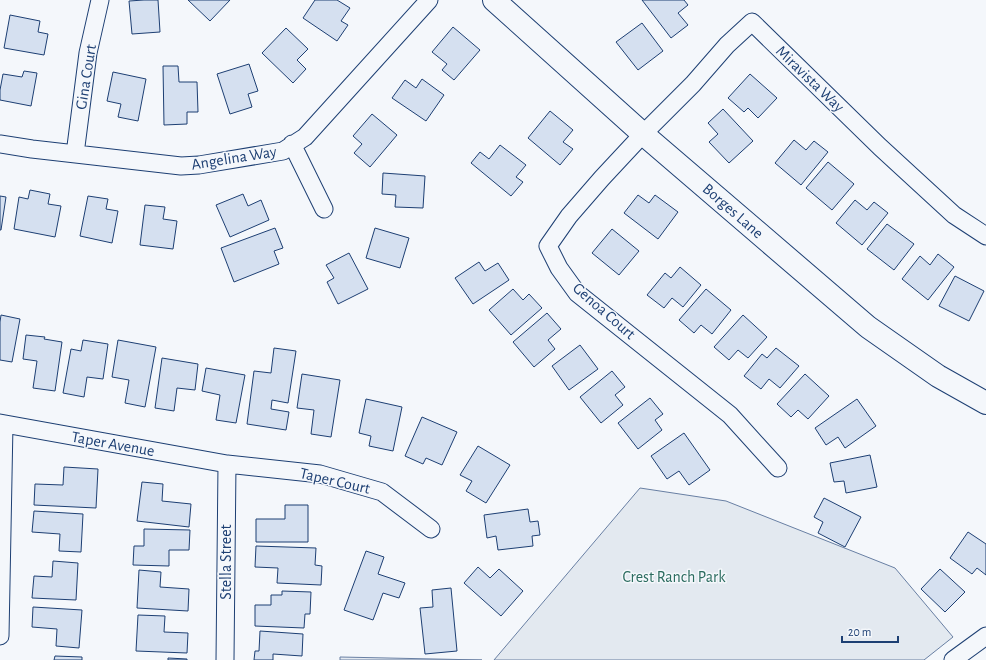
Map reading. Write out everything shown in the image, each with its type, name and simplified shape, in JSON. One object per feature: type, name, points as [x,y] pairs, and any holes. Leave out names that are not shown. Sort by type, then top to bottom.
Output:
[{"type":"street","name":"Gina Court","points":[[75,154],[88,53],[100,0]]},
{"type":"street","name":"Angelina Way","points":[[0,144],[181,166],[199,165],[283,151],[305,137],[429,0]]},
{"type":"street","name":"Borges Lane","points":[[494,0],[643,134],[868,327],[938,376],[986,403]]},
{"type":"street","name":"Miravista Way","points":[[643,134],[693,84],[727,45],[752,22],[880,147],[937,200],[954,215],[986,236]]},
{"type":"street","name":"Genoa Court","points":[[643,134],[573,211],[548,246],[559,268],[577,292],[730,415],[778,468]]},
{"type":"street","points":[[292,144],[324,209]]},
{"type":"street","points":[[0,636],[2,424]]},
{"type":"street","name":"Taper Avenue","points":[[2,424],[226,464]]},
{"type":"street","name":"Taper Court","points":[[226,464],[320,474],[382,492],[431,529]]},
{"type":"street","name":"Stella Street","points":[[225,660],[226,464]]},
{"type":"street","points":[[953,660],[986,636]]},
{"type":"green space","name":"Crest Ranch Park","points":[[640,488],[726,501],[895,568],[953,637],[924,660],[494,660]]},
{"type":"green space","points":[[340,657],[482,660],[340,660]]},
{"type":"building","points":[[158,0],[160,32],[132,34],[129,1]]},
{"type":"building","points":[[188,0],[230,0],[210,21]]},
{"type":"building","points":[[315,0],[337,0],[350,8],[341,21],[348,25],[337,41],[303,18]]},
{"type":"building","points":[[642,0],[684,0],[688,5],[678,13],[688,25],[671,38]]},
{"type":"building","points":[[10,15],[40,21],[38,32],[48,34],[44,55],[4,48]]},
{"type":"building","points":[[642,23],[663,51],[638,70],[616,42]]},
{"type":"building","points":[[453,27],[480,50],[454,80],[442,70],[447,64],[432,52]]},
{"type":"building","points":[[286,28],[308,49],[297,60],[306,69],[293,83],[262,53]]},
{"type":"building","points":[[249,64],[258,91],[248,94],[252,107],[230,114],[217,74]]},
{"type":"building","points":[[163,66],[178,66],[179,82],[197,82],[198,112],[187,112],[187,124],[164,125]]},
{"type":"building","points":[[24,71],[37,73],[31,106],[0,100],[3,74],[22,77]]},
{"type":"building","points":[[113,72],[146,79],[138,121],[118,117],[121,104],[107,101]]},
{"type":"building","points":[[750,74],[777,98],[758,118],[748,108],[744,112],[728,98]]},
{"type":"building","points":[[422,79],[444,95],[426,121],[392,98],[405,80],[416,88]]},
{"type":"building","points":[[723,109],[753,141],[729,163],[709,142],[718,134],[708,123]]},
{"type":"building","points":[[550,111],[573,130],[563,142],[573,149],[560,165],[528,138]]},
{"type":"building","points":[[372,114],[397,135],[370,167],[354,153],[362,144],[353,136]]},
{"type":"building","points":[[794,140],[806,150],[814,141],[828,152],[801,185],[775,163]]},
{"type":"building","points":[[500,145],[526,165],[516,177],[523,182],[511,196],[471,163],[480,152],[489,159]]},
{"type":"building","points":[[828,162],[854,184],[832,210],[806,188]]},
{"type":"building","points":[[383,173],[425,176],[423,208],[395,207],[396,195],[382,194]]},
{"type":"building","points":[[30,190],[50,194],[48,204],[61,206],[55,237],[14,229],[19,197],[28,199]]},
{"type":"building","points":[[243,194],[248,206],[261,200],[269,220],[230,237],[216,205]]},
{"type":"building","points":[[638,195],[649,203],[655,195],[678,212],[658,239],[624,213]]},
{"type":"building","points":[[0,196],[6,197],[1,230],[0,230]]},
{"type":"building","points":[[88,196],[108,199],[106,209],[118,211],[112,243],[80,236]]},
{"type":"building","points":[[855,200],[867,210],[874,202],[888,213],[862,245],[836,223]]},
{"type":"building","points":[[145,205],[165,207],[163,219],[177,221],[173,249],[140,245]]},
{"type":"building","points":[[887,224],[914,244],[894,270],[867,249]]},
{"type":"building","points":[[275,228],[283,248],[274,251],[279,264],[234,282],[221,248]]},
{"type":"building","points":[[375,228],[409,238],[400,268],[366,258]]},
{"type":"building","points":[[612,229],[639,251],[619,275],[592,253]]},
{"type":"building","points":[[349,253],[368,289],[338,304],[327,282],[334,278],[326,265]]},
{"type":"building","points":[[938,254],[954,267],[928,300],[902,279],[920,256],[930,265]]},
{"type":"building","points":[[479,262],[485,271],[498,263],[509,280],[473,304],[455,278]]},
{"type":"building","points":[[680,267],[701,285],[683,307],[672,298],[664,308],[647,295],[665,273],[671,278]]},
{"type":"building","points":[[955,276],[984,291],[969,321],[939,306]]},
{"type":"building","points":[[513,289],[523,300],[529,294],[542,308],[511,335],[489,310]]},
{"type":"building","points":[[706,289],[731,310],[712,334],[701,325],[694,333],[679,320]]},
{"type":"building","points":[[547,313],[561,329],[548,340],[555,349],[534,367],[513,342]]},
{"type":"building","points":[[1,315],[20,319],[12,362],[0,360]]},
{"type":"building","points":[[743,315],[767,337],[748,358],[738,350],[729,360],[714,347]]},
{"type":"building","points":[[26,335],[45,337],[44,339],[62,342],[55,391],[33,388],[37,361],[23,359]]},
{"type":"building","points":[[83,340],[108,344],[103,379],[87,377],[84,397],[63,393],[71,349],[81,351]]},
{"type":"building","points":[[118,340],[156,347],[145,407],[125,403],[129,380],[112,377]]},
{"type":"building","points":[[580,345],[598,369],[569,390],[552,366]]},
{"type":"building","points":[[274,348],[296,351],[288,403],[272,400],[271,409],[289,412],[286,430],[247,424],[254,371],[271,373]]},
{"type":"building","points":[[776,348],[799,366],[780,388],[769,379],[761,389],[744,376],[762,354],[767,358]]},
{"type":"building","points":[[162,358],[198,364],[195,390],[177,388],[174,411],[155,408]]},
{"type":"building","points":[[206,368],[245,375],[236,423],[216,420],[220,395],[202,391]]},
{"type":"building","points":[[612,371],[625,387],[615,395],[623,405],[601,423],[580,397]]},
{"type":"building","points":[[302,374],[340,380],[331,437],[311,434],[314,410],[297,408]]},
{"type":"building","points":[[805,374],[829,396],[808,419],[798,410],[791,417],[777,404]]},
{"type":"building","points":[[650,398],[663,414],[655,420],[662,430],[638,449],[618,423]]},
{"type":"building","points":[[366,399],[402,407],[393,451],[369,446],[371,436],[359,433]]},
{"type":"building","points":[[857,399],[876,426],[845,448],[838,437],[826,445],[815,428]]},
{"type":"building","points":[[422,417],[457,432],[442,465],[426,458],[423,464],[405,456]]},
{"type":"building","points":[[684,433],[710,470],[689,485],[679,471],[667,479],[651,456]]},
{"type":"building","points":[[478,446],[510,465],[486,503],[466,491],[472,481],[460,475]]},
{"type":"building","points":[[870,455],[877,487],[846,493],[844,481],[834,482],[830,463]]},
{"type":"building","points":[[64,467],[98,469],[96,508],[34,505],[35,484],[63,485]]},
{"type":"building","points":[[142,482],[163,484],[162,501],[191,504],[189,527],[137,521]]},
{"type":"building","points":[[824,498],[861,517],[845,547],[818,533],[823,522],[814,517]]},
{"type":"building","points":[[285,505],[308,505],[308,542],[256,542],[256,519],[285,519]]},
{"type":"building","points":[[528,509],[530,522],[538,521],[540,535],[532,536],[533,546],[498,550],[496,536],[487,538],[484,515]]},
{"type":"building","points":[[34,511],[83,514],[81,552],[59,551],[60,534],[32,532]]},
{"type":"building","points":[[144,529],[190,530],[189,550],[169,550],[169,566],[133,565],[134,546],[144,546]]},
{"type":"building","points":[[968,532],[986,544],[986,575],[977,568],[972,574],[950,558]]},
{"type":"building","points":[[256,546],[316,548],[315,565],[322,566],[321,585],[277,583],[278,568],[255,567]]},
{"type":"building","points":[[366,551],[384,557],[378,574],[405,583],[399,598],[383,593],[373,620],[344,610]]},
{"type":"building","points":[[53,561],[78,563],[76,600],[32,598],[34,576],[52,577]]},
{"type":"building","points":[[478,567],[490,578],[499,569],[523,591],[501,616],[464,583]]},
{"type":"building","points":[[940,569],[965,592],[945,612],[921,589]]},
{"type":"building","points":[[139,570],[161,572],[160,587],[189,589],[188,611],[137,608]]},
{"type":"building","points":[[451,588],[457,651],[425,654],[420,608],[433,607],[432,590]]},
{"type":"building","points":[[282,591],[311,592],[310,614],[305,614],[304,628],[255,626],[255,605],[271,605],[271,595],[282,595]]},
{"type":"building","points":[[33,607],[82,610],[79,648],[56,646],[57,629],[32,627]]},
{"type":"building","points":[[138,615],[165,616],[164,632],[188,633],[187,653],[136,651]]},
{"type":"building","points":[[260,631],[303,634],[302,656],[273,654],[273,660],[254,660],[255,651],[259,651]]},
{"type":"building","points":[[55,656],[82,657],[82,660],[54,660]]},
{"type":"building","points":[[168,658],[187,659],[187,660],[168,660]]}]
